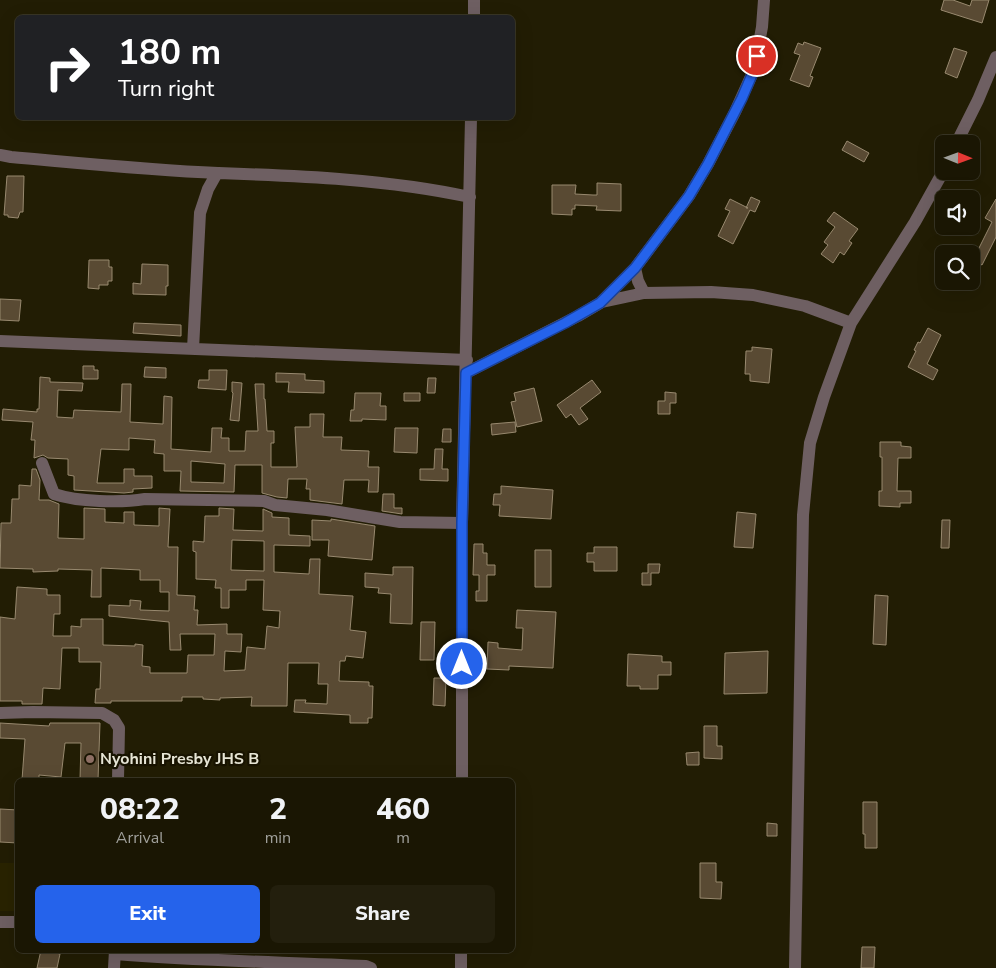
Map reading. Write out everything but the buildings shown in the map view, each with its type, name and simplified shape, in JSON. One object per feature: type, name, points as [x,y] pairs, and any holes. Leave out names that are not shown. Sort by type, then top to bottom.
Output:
[{"type":"street","points":[[474,0],[474,15]]},
{"type":"street","points":[[0,341],[193,349],[466,367],[569,321],[600,303],[635,268],[689,196],[735,112],[754,70],[762,27],[764,0]]},
{"type":"street","points":[[960,135],[996,57]]},
{"type":"street","points":[[462,778],[462,523],[471,120]]},
{"type":"street","points":[[0,155],[98,165],[356,180],[439,190],[470,196]]},
{"type":"street","points":[[193,349],[200,213],[208,189],[217,173]]},
{"type":"street","points":[[795,968],[803,515],[810,444],[824,397],[851,323],[916,222],[939,180]]},
{"type":"street","points":[[635,268],[638,281],[644,293]]},
{"type":"street","points":[[600,303],[644,293],[711,292],[764,296],[819,310],[851,323]]},
{"type":"street","points":[[42,463],[54,494],[65,498],[130,502],[145,499],[264,501],[275,506],[327,510],[400,522],[462,523]]},
{"type":"street","points":[[0,713],[102,714],[114,720],[120,728],[118,778]]},
{"type":"street","points":[[0,922],[15,922]]},
{"type":"street","points":[[114,968],[115,953]]},
{"type":"street","points":[[124,953],[172,958],[366,966],[371,968]]},
{"type":"street","points":[[461,953],[461,968]]},
{"type":"shaded area","points":[[0,863],[15,863],[15,911],[0,911]]},
{"type":"place","name":"Nyohini Presby JHS B","points":[[90,759]]},
{"type":"route","points":[[462,664],[462,523],[466,373],[565,323],[600,303],[635,268],[689,196],[708,164],[742,98],[754,70],[757,56]]}]
